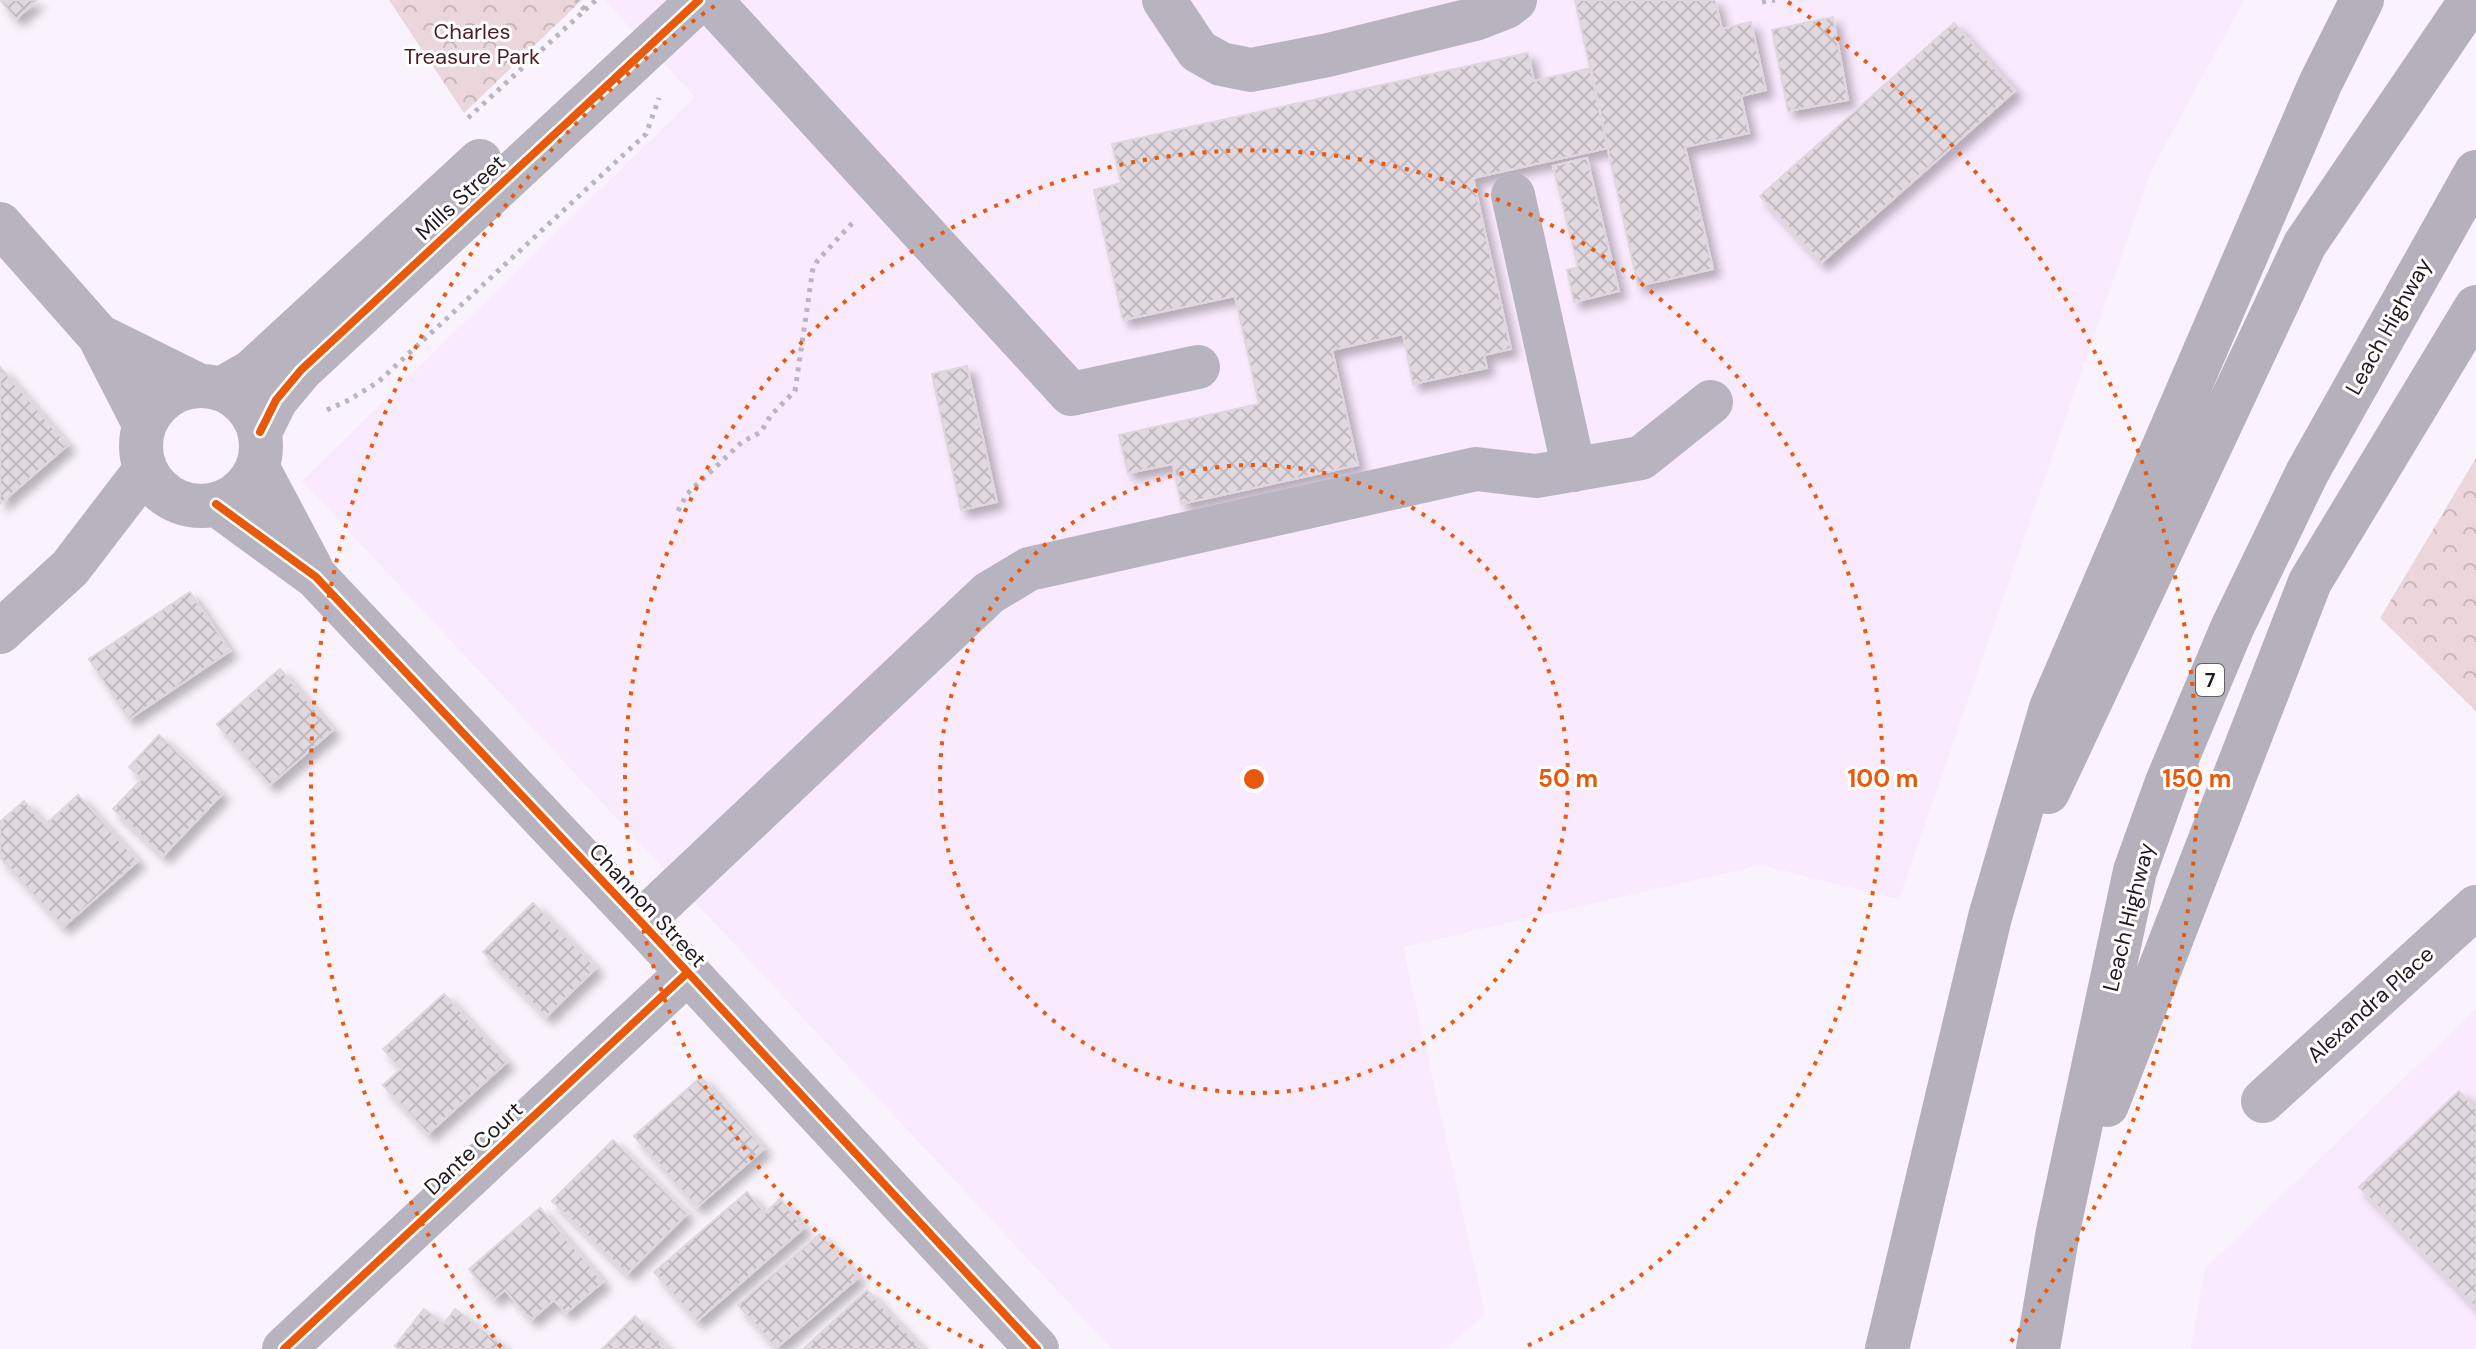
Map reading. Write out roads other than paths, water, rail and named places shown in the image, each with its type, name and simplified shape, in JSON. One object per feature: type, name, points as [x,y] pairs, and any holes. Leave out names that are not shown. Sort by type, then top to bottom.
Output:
[{"type":"highway","points":[[1887,1349],[1990,917],[2051,708],[2320,84],[2362,0]]},
{"type":"highway","points":[[1990,917],[2305,244],[2471,0]]},
{"type":"highway","name":"Leach Highway","points":[[2038,1349],[2058,1231],[2135,871],[2167,782],[2232,628],[2307,473],[2476,172]]},
{"type":"highway","points":[[2058,1231],[2310,582],[2476,307]]},
{"type":"street","name":"Mills Street","points":[[210,387],[251,372],[654,0]]},
{"type":"street","name":"Mills Street","points":[[259,450],[276,400],[301,370],[699,0]]},
{"type":"street","points":[[710,0],[1071,394],[1198,367]]},
{"type":"street","points":[[1164,0],[1198,51],[1221,64],[1251,70],[1328,55],[1475,19],[1506,7],[1515,0]]},
{"type":"street","points":[[1513,195],[1574,470]]},
{"type":"street","points":[[0,224],[99,336],[144,424]]},
{"type":"street","points":[[70,568],[198,503],[233,497],[248,484],[259,450],[252,413],[239,398],[99,336]]},
{"type":"street","points":[[198,503],[166,496],[145,470],[140,440],[152,409],[165,396],[181,389],[210,387]]},
{"type":"street","points":[[641,922],[989,593],[1029,569],[1476,469],[1536,476],[1641,458],[1711,402]]},
{"type":"street","name":"Channon Street","points":[[259,450],[316,577]]},
{"type":"street","points":[[0,632],[70,568],[145,470]]},
{"type":"street","name":"Channon Street","points":[[198,503],[316,577],[1037,1349]]},
{"type":"street","name":"Alexandra Place","points":[[2263,1101],[2476,907]]},
{"type":"street","name":"Dante Court","points":[[284,1349],[687,973]]},
{"type":"park label","name":"Charles Treasure Park","points":[[472,44]]}]
